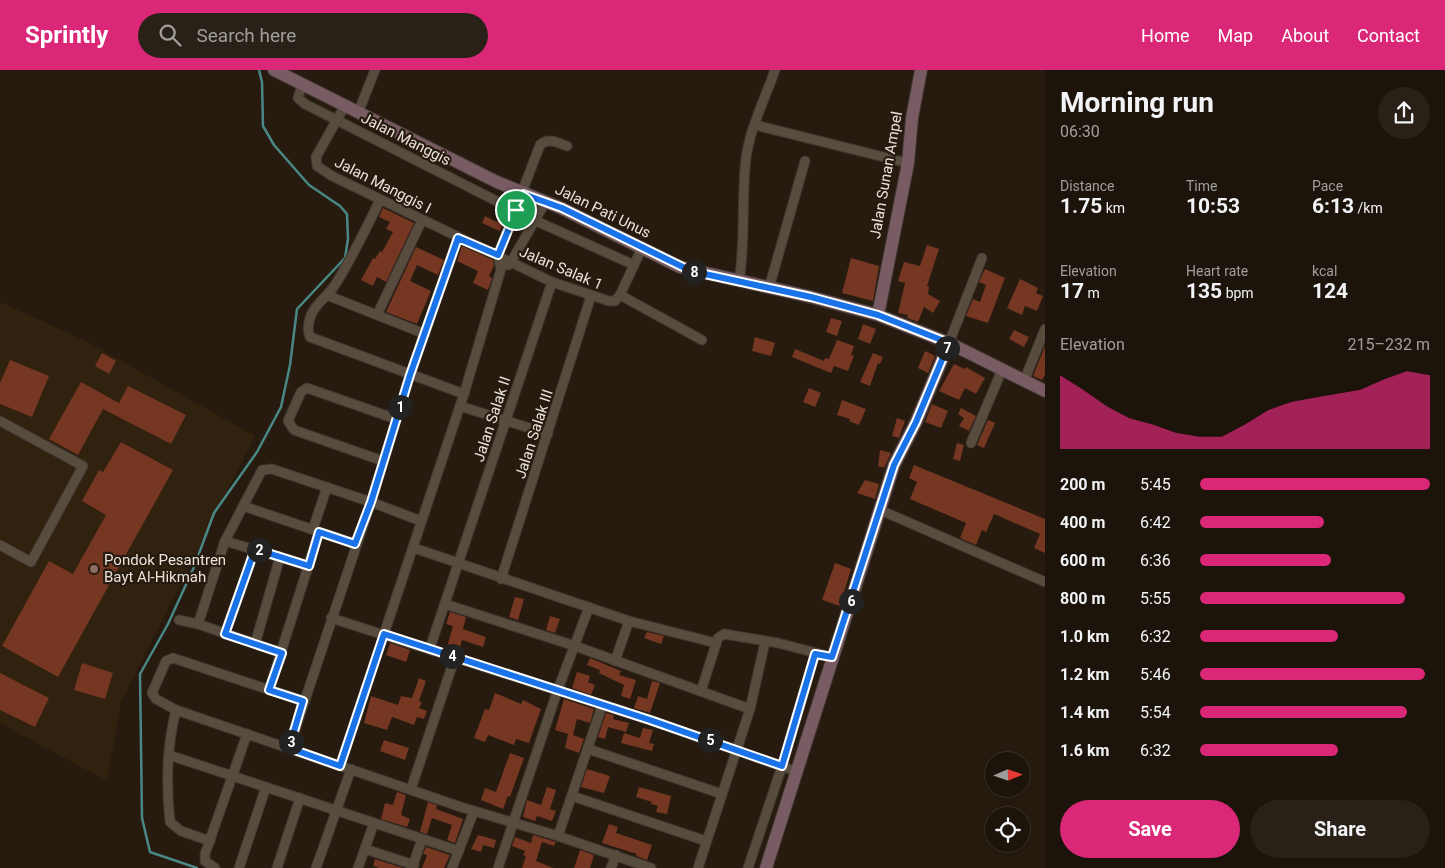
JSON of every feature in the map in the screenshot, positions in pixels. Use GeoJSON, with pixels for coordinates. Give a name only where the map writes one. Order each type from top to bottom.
{"type":"FeatureCollection","features":[{"type":"Feature","properties":{"kind":"main road","name":"Jalan Pati Unus"},"geometry":{"type":"LineString","coordinates":[[274,70],[300,90],[341,113],[358,113],[539,211],[638,257],[878,315],[949,343],[1045,391]]}},
{"type":"Feature","properties":{"kind":"main road","name":"Jalan Sunan Ampel"},"geometry":{"type":"LineString","coordinates":[[878,315],[908,163],[912,118],[922,70]]}},
{"type":"Feature","properties":{"kind":"main road"},"geometry":{"type":"LineString","coordinates":[[766,868],[894,465],[914,426],[949,343]]}},
{"type":"Feature","properties":{"kind":"street"},"geometry":{"type":"LineString","coordinates":[[358,113],[375,70]]}},
{"type":"Feature","properties":{"kind":"street"},"geometry":{"type":"LineString","coordinates":[[739,282],[744,246],[744,179],[750,137],[775,70]]}},
{"type":"Feature","properties":{"kind":"street","name":"Jalan Manggis I"},"geometry":{"type":"LineString","coordinates":[[341,113],[316,157],[317,166],[332,176],[380,200],[498,255]]}},
{"type":"Feature","properties":{"kind":"street","name":"Jalan Manggis"},"geometry":{"type":"LineString","coordinates":[[341,113],[539,211],[638,257]]}},
{"type":"Feature","properties":{"kind":"street"},"geometry":{"type":"LineString","coordinates":[[755,125],[908,163]]}},
{"type":"Feature","properties":{"kind":"street"},"geometry":{"type":"LineString","coordinates":[[340,766],[464,394],[501,268],[498,255],[540,145],[543,142],[552,141],[567,146]]}},
{"type":"Feature","properties":{"kind":"street"},"geometry":{"type":"LineString","coordinates":[[769,288],[805,161]]}},
{"type":"Feature","properties":{"kind":"street"},"geometry":{"type":"LineString","coordinates":[[380,200],[356,251],[329,296],[312,313],[308,324],[310,337],[464,394]]}},
{"type":"Feature","properties":{"kind":"street"},"geometry":{"type":"LineString","coordinates":[[501,268],[512,262],[539,211]]}},
{"type":"Feature","properties":{"kind":"street"},"geometry":{"type":"LineString","coordinates":[[377,315],[422,220]]}},
{"type":"Feature","properties":{"kind":"street"},"geometry":{"type":"LineString","coordinates":[[289,748],[355,544],[371,502],[410,375],[426,334],[458,238]]}},
{"type":"Feature","properties":{"kind":"street","name":"Jalan Salak 1"},"geometry":{"type":"LineString","coordinates":[[498,255],[552,282],[609,301],[614,300],[620,295],[638,257]]}},
{"type":"Feature","properties":{"kind":"street"},"geometry":{"type":"LineString","coordinates":[[949,343],[982,258]]}},
{"type":"Feature","properties":{"kind":"street","name":"Jalan Salak II"},"geometry":{"type":"LineString","coordinates":[[430,648],[552,282]]}},
{"type":"Feature","properties":{"kind":"street"},"geometry":{"type":"LineString","coordinates":[[620,295],[702,340]]}},
{"type":"Feature","properties":{"kind":"street"},"geometry":{"type":"LineString","coordinates":[[329,296],[426,334]]}},
{"type":"Feature","properties":{"kind":"street","name":"Jalan Salak III"},"geometry":{"type":"LineString","coordinates":[[501,578],[591,296]]}},
{"type":"Feature","properties":{"kind":"street"},"geometry":{"type":"LineString","coordinates":[[1024,381],[1045,329]]}},
{"type":"Feature","properties":{"kind":"street"},"geometry":{"type":"LineString","coordinates":[[971,442],[1002,370]]}},
{"type":"Feature","properties":{"kind":"street"},"geometry":{"type":"LineString","coordinates":[[383,461],[294,430],[289,426],[288,421],[300,392],[307,388],[396,419]]}},
{"type":"Feature","properties":{"kind":"street"},"geometry":{"type":"LineString","coordinates":[[460,406],[548,434]]}},
{"type":"Feature","properties":{"kind":"street"},"geometry":{"type":"LineString","coordinates":[[0,420],[83,466],[31,562],[0,545]]}},
{"type":"Feature","properties":{"kind":"street"},"geometry":{"type":"LineString","coordinates":[[198,624],[226,541],[259,472],[266,468],[371,502],[421,521]]}},
{"type":"Feature","properties":{"kind":"street"},"geometry":{"type":"LineString","coordinates":[[269,690],[309,566],[326,487]]}},
{"type":"Feature","properties":{"kind":"street"},"geometry":{"type":"LineString","coordinates":[[243,506],[355,544]]}},
{"type":"Feature","properties":{"kind":"street"},"geometry":{"type":"LineString","coordinates":[[880,510],[1045,582]]}},
{"type":"Feature","properties":{"kind":"street"},"geometry":{"type":"LineString","coordinates":[[226,541],[309,566]]}},
{"type":"Feature","properties":{"kind":"street"},"geometry":{"type":"LineString","coordinates":[[414,548],[629,621],[716,643]]}},
{"type":"Feature","properties":{"kind":"street"},"geometry":{"type":"LineString","coordinates":[[225,634],[255,549]]}},
{"type":"Feature","properties":{"kind":"street"},"geometry":{"type":"LineString","coordinates":[[255,644],[280,557]]}},
{"type":"Feature","properties":{"kind":"street"},"geometry":{"type":"LineString","coordinates":[[445,604],[575,646],[750,709]]}},
{"type":"Feature","properties":{"kind":"street"},"geometry":{"type":"LineString","coordinates":[[500,868],[512,821],[557,692],[590,607]]}},
{"type":"Feature","properties":{"kind":"street"},"geometry":{"type":"LineString","coordinates":[[331,618],[430,648],[557,692],[736,749],[798,772]]}},
{"type":"Feature","properties":{"kind":"street"},"geometry":{"type":"LineString","coordinates":[[179,620],[198,624],[282,653]]}},
{"type":"Feature","properties":{"kind":"street"},"geometry":{"type":"LineString","coordinates":[[615,661],[629,621]]}},
{"type":"Feature","properties":{"kind":"street"},"geometry":{"type":"LineString","coordinates":[[701,692],[716,643],[720,636],[728,634],[778,643],[832,657]]}},
{"type":"Feature","properties":{"kind":"street"},"geometry":{"type":"LineString","coordinates":[[698,868],[750,709],[765,642]]}},
{"type":"Feature","properties":{"kind":"street"},"geometry":{"type":"LineString","coordinates":[[748,868],[782,766],[815,654]]}},
{"type":"Feature","properties":{"kind":"street"},"geometry":{"type":"LineString","coordinates":[[411,789],[455,657]]}},
{"type":"Feature","properties":{"kind":"street"},"geometry":{"type":"LineString","coordinates":[[303,701],[170,658],[166,661],[152,693],[156,699],[176,710],[474,811],[512,821],[651,868]]}},
{"type":"Feature","properties":{"kind":"street"},"geometry":{"type":"LineString","coordinates":[[558,836],[602,706]]}},
{"type":"Feature","properties":{"kind":"street"},"geometry":{"type":"LineString","coordinates":[[176,710],[170,733],[170,822],[181,831],[210,841]]}},
{"type":"Feature","properties":{"kind":"street"},"geometry":{"type":"LineString","coordinates":[[215,868],[206,863],[204,858],[247,734]]}},
{"type":"Feature","properties":{"kind":"street"},"geometry":{"type":"LineString","coordinates":[[588,749],[722,794]]}},
{"type":"Feature","properties":{"kind":"street"},"geometry":{"type":"LineString","coordinates":[[169,755],[458,851]]}},
{"type":"Feature","properties":{"kind":"street"},"geometry":{"type":"LineString","coordinates":[[316,868],[351,769]]}},
{"type":"Feature","properties":{"kind":"street"},"geometry":{"type":"LineString","coordinates":[[239,868],[266,787]]}},
{"type":"Feature","properties":{"kind":"street"},"geometry":{"type":"LineString","coordinates":[[572,796],[706,841]]}},
{"type":"Feature","properties":{"kind":"street"},"geometry":{"type":"LineString","coordinates":[[277,868],[300,798]]}},
{"type":"Feature","properties":{"kind":"street"},"geometry":{"type":"LineString","coordinates":[[452,868],[474,811]]}},
{"type":"Feature","properties":{"kind":"street"},"geometry":{"type":"LineString","coordinates":[[358,868],[374,823]]}},
{"type":"Feature","properties":{"kind":"street"},"geometry":{"type":"LineString","coordinates":[[365,848],[413,866],[422,839]]}},
{"type":"Feature","properties":{"kind":"street"},"geometry":{"type":"LineString","coordinates":[[611,868],[616,855]]}},
{"type":"Feature","properties":{"kind":"shaded area","name":"Pondok Pesantren Bayt Al-Hikmah"},"geometry":{"type":"Polygon","coordinates":[[[0,302],[86,341],[255,436],[121,702],[107,781],[0,723],[0,302]]]}},
{"type":"Feature","properties":{"kind":"building"},"geometry":{"type":"Polygon","coordinates":[[[383,208],[414,223],[386,282],[377,277],[373,286],[361,280],[373,258],[375,259],[380,251],[382,252],[393,232],[386,229],[390,222],[379,217],[383,208]]]}},
{"type":"Feature","properties":{"kind":"building"},"geometry":{"type":"Polygon","coordinates":[[[501,212],[507,215],[500,231],[482,223],[485,216],[497,222],[501,212]]]}},
{"type":"Feature","properties":{"kind":"building"},"geometry":{"type":"Polygon","coordinates":[[[927,245],[939,249],[927,286],[929,287],[928,294],[940,301],[933,313],[924,307],[918,322],[907,318],[908,315],[898,313],[905,283],[898,281],[904,262],[920,266],[927,245]]]}},
{"type":"Feature","properties":{"kind":"building"},"geometry":{"type":"Polygon","coordinates":[[[462,246],[493,260],[494,266],[489,276],[492,278],[488,290],[473,283],[478,271],[457,261],[462,246]]]}},
{"type":"Feature","properties":{"kind":"building"},"geometry":{"type":"Polygon","coordinates":[[[416,247],[444,260],[438,275],[417,265],[410,281],[431,291],[417,324],[386,312],[416,247]]]}},
{"type":"Feature","properties":{"kind":"building"},"geometry":{"type":"Polygon","coordinates":[[[851,258],[879,266],[873,301],[842,293],[851,258]]]}},
{"type":"Feature","properties":{"kind":"building"},"geometry":{"type":"Polygon","coordinates":[[[985,269],[1005,278],[988,323],[966,316],[973,299],[980,302],[986,285],[979,282],[985,269]]]}},
{"type":"Feature","properties":{"kind":"building"},"geometry":{"type":"Polygon","coordinates":[[[1020,279],[1038,288],[1036,293],[1043,296],[1037,311],[1025,306],[1022,315],[1007,308],[1020,279]]]}},
{"type":"Feature","properties":{"kind":"building"},"geometry":{"type":"Polygon","coordinates":[[[831,318],[842,321],[837,336],[826,332],[831,318]]]}},
{"type":"Feature","properties":{"kind":"building"},"geometry":{"type":"Polygon","coordinates":[[[863,324],[876,329],[870,344],[858,339],[863,324]]]}},
{"type":"Feature","properties":{"kind":"building"},"geometry":{"type":"Polygon","coordinates":[[[1014,330],[1029,337],[1024,347],[1009,339],[1014,330]]]}},
{"type":"Feature","properties":{"kind":"building"},"geometry":{"type":"Polygon","coordinates":[[[755,337],[775,343],[771,356],[752,351],[755,337]]]}},
{"type":"Feature","properties":{"kind":"building"},"geometry":{"type":"Polygon","coordinates":[[[837,340],[854,346],[851,355],[854,356],[848,371],[834,366],[831,373],[792,357],[795,349],[824,361],[825,358],[829,359],[837,340]]]}},
{"type":"Feature","properties":{"kind":"building"},"geometry":{"type":"Polygon","coordinates":[[[1045,346],[1045,375],[1042,380],[1033,376],[1045,346]]]}},
{"type":"Feature","properties":{"kind":"building"},"geometry":{"type":"Polygon","coordinates":[[[925,351],[935,356],[928,373],[918,368],[925,351]]]}},
{"type":"Feature","properties":{"kind":"building"},"geometry":{"type":"Polygon","coordinates":[[[102,353],[116,361],[109,374],[95,366],[102,353]]]}},
{"type":"Feature","properties":{"kind":"building"},"geometry":{"type":"Polygon","coordinates":[[[873,353],[883,357],[880,364],[878,363],[870,386],[860,382],[873,353]]]}},
{"type":"Feature","properties":{"kind":"building"},"geometry":{"type":"Polygon","coordinates":[[[10,360],[49,376],[32,417],[0,404],[0,383],[10,360]]]}},
{"type":"Feature","properties":{"kind":"building"},"geometry":{"type":"Polygon","coordinates":[[[954,364],[965,369],[966,367],[985,378],[976,394],[965,388],[959,400],[939,391],[954,364]]]}},
{"type":"Feature","properties":{"kind":"building"},"geometry":{"type":"Polygon","coordinates":[[[81,382],[119,403],[128,386],[186,415],[171,444],[103,409],[78,455],[49,439],[81,382]]]}},
{"type":"Feature","properties":{"kind":"building"},"geometry":{"type":"Polygon","coordinates":[[[809,388],[821,393],[815,407],[803,402],[809,388]]]}},
{"type":"Feature","properties":{"kind":"building"},"geometry":{"type":"Polygon","coordinates":[[[842,400],[866,409],[859,425],[849,421],[850,419],[837,415],[842,400]]]}},
{"type":"Feature","properties":{"kind":"building"},"geometry":{"type":"Polygon","coordinates":[[[932,404],[948,411],[941,428],[925,422],[932,404]]]}},
{"type":"Feature","properties":{"kind":"building"},"geometry":{"type":"Polygon","coordinates":[[[961,408],[976,416],[969,431],[959,426],[964,418],[958,414],[961,408]]]}},
{"type":"Feature","properties":{"kind":"building"},"geometry":{"type":"Polygon","coordinates":[[[897,418],[905,421],[899,438],[892,436],[897,418]]]}},
{"type":"Feature","properties":{"kind":"building"},"geometry":{"type":"Polygon","coordinates":[[[988,420],[995,423],[984,448],[977,445],[988,420]]]}},
{"type":"Feature","properties":{"kind":"building"},"geometry":{"type":"Polygon","coordinates":[[[121,442],[173,470],[58,677],[2,646],[49,561],[73,574],[106,515],[82,501],[99,470],[103,472],[121,442]]]}},
{"type":"Feature","properties":{"kind":"building"},"geometry":{"type":"Polygon","coordinates":[[[957,443],[964,445],[960,461],[953,459],[957,443]]]}},
{"type":"Feature","properties":{"kind":"building"},"geometry":{"type":"Polygon","coordinates":[[[880,450],[891,453],[884,468],[878,466],[880,450]]]}},
{"type":"Feature","properties":{"kind":"building"},"geometry":{"type":"Polygon","coordinates":[[[914,465],[1045,519],[1045,553],[1034,548],[1040,534],[994,514],[986,532],[982,530],[976,545],[960,538],[966,523],[910,499],[917,482],[909,478],[914,465]]]}},
{"type":"Feature","properties":{"kind":"building"},"geometry":{"type":"Polygon","coordinates":[[[865,480],[879,484],[875,499],[857,493],[865,480]]]}},
{"type":"Feature","properties":{"kind":"building"},"geometry":{"type":"Polygon","coordinates":[[[835,563],[851,569],[840,606],[822,600],[835,563]]]}},
{"type":"Feature","properties":{"kind":"building"},"geometry":{"type":"Polygon","coordinates":[[[515,597],[524,599],[518,620],[509,617],[515,597]]]}},
{"type":"Feature","properties":{"kind":"building"},"geometry":{"type":"Polygon","coordinates":[[[450,612],[466,617],[463,629],[486,637],[483,647],[462,640],[459,651],[447,647],[453,626],[446,624],[450,612]]]}},
{"type":"Feature","properties":{"kind":"building"},"geometry":{"type":"Polygon","coordinates":[[[550,616],[560,619],[555,633],[546,630],[550,616]]]}},
{"type":"Feature","properties":{"kind":"building"},"geometry":{"type":"Polygon","coordinates":[[[647,632],[664,636],[661,644],[644,638],[647,632]]]}},
{"type":"Feature","properties":{"kind":"building"},"geometry":{"type":"Polygon","coordinates":[[[390,643],[410,650],[406,662],[386,655],[390,643]]]}},
{"type":"Feature","properties":{"kind":"building"},"geometry":{"type":"Polygon","coordinates":[[[590,658],[621,671],[619,675],[636,680],[630,699],[621,696],[624,685],[599,673],[600,670],[587,665],[590,658]]]}},
{"type":"Feature","properties":{"kind":"building"},"geometry":{"type":"Polygon","coordinates":[[[82,663],[113,673],[105,699],[74,690],[82,663]]]}},
{"type":"Feature","properties":{"kind":"building"},"geometry":{"type":"Polygon","coordinates":[[[577,672],[590,676],[588,682],[595,685],[591,695],[572,688],[577,672]]]}},
{"type":"Feature","properties":{"kind":"building"},"geometry":{"type":"Polygon","coordinates":[[[0,673],[49,698],[35,727],[0,710],[0,673]]]}},
{"type":"Feature","properties":{"kind":"building"},"geometry":{"type":"Polygon","coordinates":[[[419,678],[426,681],[419,701],[422,702],[419,708],[427,711],[424,719],[417,717],[414,725],[392,717],[387,730],[364,723],[371,696],[398,705],[401,696],[412,698],[419,678]]]}},
{"type":"Feature","properties":{"kind":"building"},"geometry":{"type":"Polygon","coordinates":[[[652,681],[660,683],[650,713],[634,708],[638,696],[647,699],[652,681]]]}},
{"type":"Feature","properties":{"kind":"building"},"geometry":{"type":"Polygon","coordinates":[[[495,693],[521,704],[523,700],[541,709],[529,743],[516,739],[514,745],[488,735],[485,742],[474,738],[485,709],[489,710],[495,693]]]}},
{"type":"Feature","properties":{"kind":"building"},"geometry":{"type":"Polygon","coordinates":[[[564,699],[594,709],[590,723],[577,719],[573,735],[584,739],[579,753],[565,748],[568,734],[555,730],[564,699]]]}},
{"type":"Feature","properties":{"kind":"building"},"geometry":{"type":"Polygon","coordinates":[[[606,713],[614,715],[613,719],[629,723],[626,732],[608,727],[605,739],[598,737],[606,713]]]}},
{"type":"Feature","properties":{"kind":"building"},"geometry":{"type":"Polygon","coordinates":[[[643,728],[653,730],[649,743],[654,744],[652,751],[621,743],[624,733],[640,738],[643,728]]]}},
{"type":"Feature","properties":{"kind":"building"},"geometry":{"type":"Polygon","coordinates":[[[384,740],[409,748],[405,760],[380,751],[384,740]]]}},
{"type":"Feature","properties":{"kind":"building"},"geometry":{"type":"Polygon","coordinates":[[[510,753],[524,758],[510,797],[508,796],[503,809],[481,800],[485,788],[496,792],[510,753]]]}},
{"type":"Feature","properties":{"kind":"building"},"geometry":{"type":"Polygon","coordinates":[[[587,769],[610,776],[604,793],[581,787],[587,769]]]}},
{"type":"Feature","properties":{"kind":"building"},"geometry":{"type":"Polygon","coordinates":[[[547,787],[556,790],[550,809],[556,811],[552,821],[537,816],[535,821],[523,817],[527,800],[541,805],[547,787]]]}},
{"type":"Feature","properties":{"kind":"building"},"geometry":{"type":"Polygon","coordinates":[[[639,787],[671,796],[667,814],[656,812],[658,806],[636,797],[639,787]]]}},
{"type":"Feature","properties":{"kind":"building"},"geometry":{"type":"Polygon","coordinates":[[[397,792],[406,795],[401,815],[410,819],[407,827],[381,819],[385,803],[393,805],[397,792]]]}},
{"type":"Feature","properties":{"kind":"building"},"geometry":{"type":"Polygon","coordinates":[[[428,802],[437,805],[436,809],[463,819],[455,843],[447,840],[452,825],[432,818],[427,834],[420,832],[428,802]]]}},
{"type":"Feature","properties":{"kind":"building"},"geometry":{"type":"Polygon","coordinates":[[[609,824],[618,827],[616,833],[652,845],[647,860],[636,856],[637,854],[602,843],[609,824]]]}},
{"type":"Feature","properties":{"kind":"building"},"geometry":{"type":"Polygon","coordinates":[[[478,835],[496,840],[494,848],[483,845],[481,852],[471,849],[478,835]]]}},
{"type":"Feature","properties":{"kind":"building"},"geometry":{"type":"Polygon","coordinates":[[[533,835],[556,842],[554,846],[542,842],[536,861],[553,868],[522,868],[526,856],[523,855],[525,851],[512,846],[515,837],[531,843],[533,835]]]}},
{"type":"Feature","properties":{"kind":"building"},"geometry":{"type":"Polygon","coordinates":[[[426,847],[450,855],[444,868],[422,868],[427,855],[423,854],[426,847]]]}},
{"type":"Feature","properties":{"kind":"building"},"geometry":{"type":"Polygon","coordinates":[[[580,850],[594,855],[590,868],[574,868],[580,850]]]}},
{"type":"Feature","properties":{"kind":"building"},"geometry":{"type":"Polygon","coordinates":[[[375,859],[403,868],[379,868],[373,866],[375,859]]]}},
{"type":"Feature","properties":{"kind":"waterway"},"geometry":{"type":"LineString","coordinates":[[197,868],[150,852],[142,818],[140,674],[168,624],[194,567],[214,513],[257,452],[281,407],[290,365],[297,309],[345,258],[348,239],[347,214],[340,206],[309,185],[274,145],[263,126],[262,82],[259,70]]}},
{"type":"Feature","properties":{"kind":"place","name":"Pondok Pesantren Bayt Al-Hikmah"},"geometry":{"type":"Point","coordinates":[94,569]}},
{"type":"Feature","properties":{"kind":"route"},"geometry":{"type":"LineString","coordinates":[[523,194],[546,201],[691,271],[811,297],[878,315],[949,343],[916,422],[894,465],[832,657],[815,654],[782,766],[650,720],[557,692],[384,634],[340,766],[289,748],[303,701],[269,690],[282,653],[225,634],[255,549],[309,566],[319,532],[355,544],[371,502],[410,375],[426,334],[458,238],[498,255],[516,210],[523,194]]}}]}
